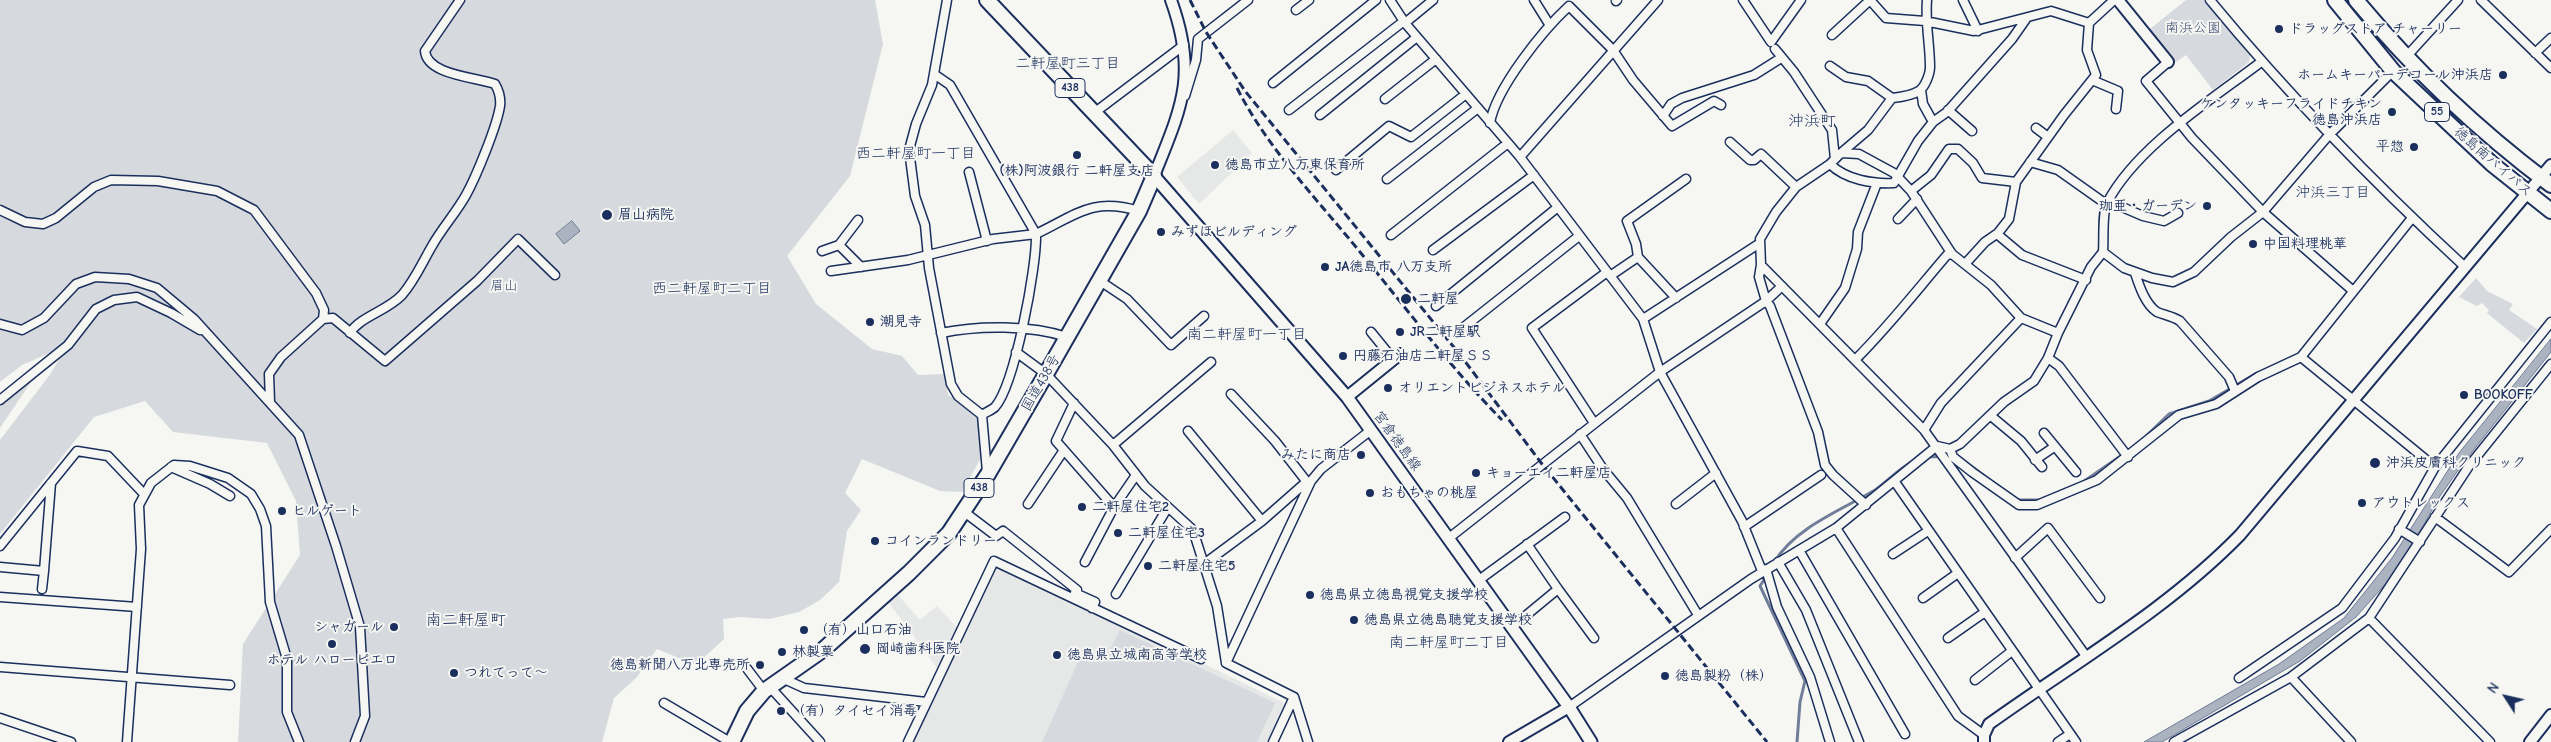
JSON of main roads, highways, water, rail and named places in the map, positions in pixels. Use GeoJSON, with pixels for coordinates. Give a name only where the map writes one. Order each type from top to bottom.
{"type":"FeatureCollection","features":[{"type":"Feature","properties":{"kind":"highway","name":"438"},"geometry":{"type":"LineString","coordinates":[[987,0],[1154,176]]}},
{"type":"Feature","properties":{"kind":"highway","name":"徳島南バイパス"},"geometry":{"type":"LineString","coordinates":[[2335,0],[2393,71],[2492,164],[2528,194],[2551,210]]}},
{"type":"Feature","properties":{"kind":"highway","name":"徳島南バイパス"},"geometry":{"type":"LineString","coordinates":[[2356,0],[2406,56],[2466,116],[2546,181]]}},
{"type":"Feature","properties":{"kind":"highway","name":"国道438号"},"geometry":{"type":"LineString","coordinates":[[731,742],[747,711],[767,689],[824,650],[949,533],[988,474],[1100,281],[1139,211],[1154,176]]}},
{"type":"Feature","properties":{"kind":"main road","name":"宮倉徳島線"},"geometry":{"type":"LineString","coordinates":[[1154,176],[1347,397],[1569,707],[1591,742]]}},
{"type":"Feature","properties":{"kind":"waterway"},"geometry":{"type":"LineString","coordinates":[[2143,439],[2169,414],[2209,401],[2257,373]]}},
{"type":"Feature","properties":{"kind":"waterway"},"geometry":{"type":"LineString","coordinates":[[2080,484],[2122,455]]}},
{"type":"Feature","properties":{"kind":"waterway"},"geometry":{"type":"LineString","coordinates":[[1926,457],[1958,456],[1987,478]]}},
{"type":"Feature","properties":{"kind":"waterway"},"geometry":{"type":"LineString","coordinates":[[1775,561],[1784,549],[1807,529],[1875,490],[1899,470],[1915,460]]}},
{"type":"Feature","properties":{"kind":"waterway"},"geometry":{"type":"LineString","coordinates":[[2016,500],[2042,500]]}},
{"type":"Feature","properties":{"kind":"waterway"},"geometry":{"type":"LineString","coordinates":[[1767,575],[1760,586],[1805,681],[1800,702],[1797,742]]}},
{"type":"Feature","properties":{"kind":"railway"},"geometry":{"type":"LineString","coordinates":[[1190,0],[1206,32],[1245,91],[1461,356],[1542,464],[1767,742]]}},
{"type":"Feature","properties":{"kind":"railway"},"geometry":{"type":"LineString","coordinates":[[1237,88],[1249,110],[1278,153],[1447,359],[1502,420]]}},
{"type":"Feature","properties":{"kind":"place","name":"ドラッグストア チャーリー"},"geometry":{"type":"Point","coordinates":[2279,29]}},
{"type":"Feature","properties":{"kind":"place","name":"ホームキーパーデコール沖浜店"},"geometry":{"type":"Point","coordinates":[2503,75]}},
{"type":"Feature","properties":{"kind":"place","name":"ケンタッキーフライドチキン 徳島沖浜店"},"geometry":{"type":"Point","coordinates":[2392,112]}},
{"type":"Feature","properties":{"kind":"place","name":"平惣"},"geometry":{"type":"Point","coordinates":[2414,147]}},
{"type":"Feature","properties":{"kind":"place","name":"(株)阿波銀行 二軒屋支店"},"geometry":{"type":"Point","coordinates":[1077,155]}},
{"type":"Feature","properties":{"kind":"place","name":"徳島市立八万東保育所"},"geometry":{"type":"Point","coordinates":[1215,165]}},
{"type":"Feature","properties":{"kind":"place","name":"珈亜・ガーデン"},"geometry":{"type":"Point","coordinates":[2207,206]}},
{"type":"Feature","properties":{"kind":"place","name":"眉山病院"},"geometry":{"type":"Point","coordinates":[607,215]}},
{"type":"Feature","properties":{"kind":"place","name":"みずほビルディング"},"geometry":{"type":"Point","coordinates":[1161,232]}},
{"type":"Feature","properties":{"kind":"place","name":"中国料理桃華"},"geometry":{"type":"Point","coordinates":[2253,244]}},
{"type":"Feature","properties":{"kind":"place","name":"JA徳島市 八万支所"},"geometry":{"type":"Point","coordinates":[1325,267]}},
{"type":"Feature","properties":{"kind":"place","name":"二軒屋"},"geometry":{"type":"Point","coordinates":[1406,299]}},
{"type":"Feature","properties":{"kind":"place","name":"潮見寺"},"geometry":{"type":"Point","coordinates":[870,322]}},
{"type":"Feature","properties":{"kind":"place","name":"JR二軒屋駅"},"geometry":{"type":"Point","coordinates":[1400,332]}},
{"type":"Feature","properties":{"kind":"place","name":"円藤石油店二軒屋ＳＳ"},"geometry":{"type":"Point","coordinates":[1343,356]}},
{"type":"Feature","properties":{"kind":"place","name":"オリエントビジネスホテル"},"geometry":{"type":"Point","coordinates":[1388,388]}},
{"type":"Feature","properties":{"kind":"place","name":"BOOKOFF"},"geometry":{"type":"Point","coordinates":[2464,395]}},
{"type":"Feature","properties":{"kind":"place","name":"みたに商店"},"geometry":{"type":"Point","coordinates":[1361,455]}},
{"type":"Feature","properties":{"kind":"place","name":"沖浜皮膚科クリニック"},"geometry":{"type":"Point","coordinates":[2375,463]}},
{"type":"Feature","properties":{"kind":"place","name":"キョーエイ二軒屋店"},"geometry":{"type":"Point","coordinates":[1476,473]}},
{"type":"Feature","properties":{"kind":"place","name":"おもちゃの桃屋"},"geometry":{"type":"Point","coordinates":[1370,493]}},
{"type":"Feature","properties":{"kind":"place","name":"アウトレックス"},"geometry":{"type":"Point","coordinates":[2362,503]}},
{"type":"Feature","properties":{"kind":"place","name":"二軒屋住宅2"},"geometry":{"type":"Point","coordinates":[1082,507]}},
{"type":"Feature","properties":{"kind":"place","name":"ヒルゲート"},"geometry":{"type":"Point","coordinates":[282,511]}},
{"type":"Feature","properties":{"kind":"place","name":"二軒屋住宅3"},"geometry":{"type":"Point","coordinates":[1118,533]}},
{"type":"Feature","properties":{"kind":"place","name":"コインランドリー"},"geometry":{"type":"Point","coordinates":[875,541]}},
{"type":"Feature","properties":{"kind":"place","name":"二軒屋住宅5"},"geometry":{"type":"Point","coordinates":[1148,566]}},
{"type":"Feature","properties":{"kind":"place","name":"徳島県立徳島視覚支援学校"},"geometry":{"type":"Point","coordinates":[1310,595]}},
{"type":"Feature","properties":{"kind":"place","name":"徳島県立徳島聴覚支援学校"},"geometry":{"type":"Point","coordinates":[1354,620]}},
{"type":"Feature","properties":{"kind":"place","name":"シャガール"},"geometry":{"type":"Point","coordinates":[394,627]}},
{"type":"Feature","properties":{"kind":"place","name":"（有）山口石油"},"geometry":{"type":"Point","coordinates":[804,630]}},
{"type":"Feature","properties":{"kind":"place","name":"ホテル ハローピエロ"},"geometry":{"type":"Point","coordinates":[332,644]}},
{"type":"Feature","properties":{"kind":"place","name":"岡崎歯科医院"},"geometry":{"type":"Point","coordinates":[865,649]}},
{"type":"Feature","properties":{"kind":"place","name":"林製菓"},"geometry":{"type":"Point","coordinates":[782,652]}},
{"type":"Feature","properties":{"kind":"place","name":"徳島県立城南高等学校"},"geometry":{"type":"Point","coordinates":[1057,655]}},
{"type":"Feature","properties":{"kind":"place","name":"徳島新聞八万北専売所"},"geometry":{"type":"Point","coordinates":[760,665]}},
{"type":"Feature","properties":{"kind":"place","name":"つれてって～"},"geometry":{"type":"Point","coordinates":[454,673]}},
{"type":"Feature","properties":{"kind":"place","name":"徳島製粉（株）"},"geometry":{"type":"Point","coordinates":[1665,676]}},
{"type":"Feature","properties":{"kind":"place","name":"（有）タイセイ消毒"},"geometry":{"type":"Point","coordinates":[781,711]}},
{"type":"Feature","properties":{"kind":"district","name":"二軒屋町三丁目"},"geometry":{"type":"Point","coordinates":[1068,64]}},
{"type":"Feature","properties":{"kind":"district","name":"沖浜町"},"geometry":{"type":"Point","coordinates":[1812,121]}},
{"type":"Feature","properties":{"kind":"district","name":"西二軒屋町一丁目"},"geometry":{"type":"Point","coordinates":[916,154]}},
{"type":"Feature","properties":{"kind":"district","name":"沖浜三丁目"},"geometry":{"type":"Point","coordinates":[2333,193]}},
{"type":"Feature","properties":{"kind":"district","name":"西二軒屋町二丁目"},"geometry":{"type":"Point","coordinates":[712,289]}},
{"type":"Feature","properties":{"kind":"district","name":"南二軒屋町一丁目"},"geometry":{"type":"Point","coordinates":[1247,335]}},
{"type":"Feature","properties":{"kind":"district","name":"南二軒屋町"},"geometry":{"type":"Point","coordinates":[466,620]}},
{"type":"Feature","properties":{"kind":"district","name":"南二軒屋町二丁目"},"geometry":{"type":"Point","coordinates":[1449,643]}},
{"type":"Feature","properties":{"kind":"park label","name":"南浜公園"},"geometry":{"type":"Point","coordinates":[2193,28]}},
{"type":"Feature","properties":{"kind":"park label","name":"眉山"},"geometry":{"type":"Point","coordinates":[504,286]}}]}
